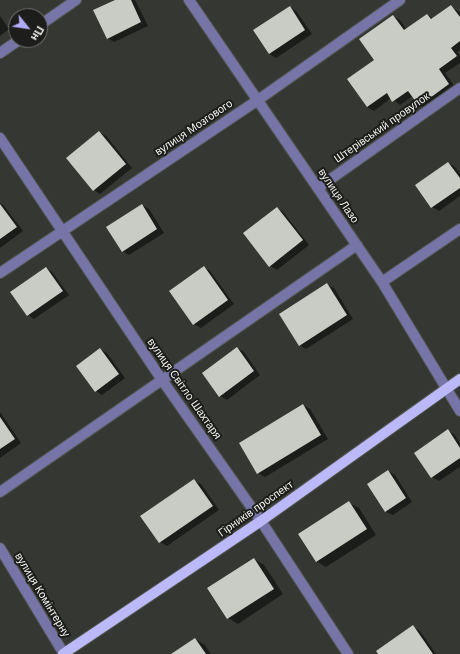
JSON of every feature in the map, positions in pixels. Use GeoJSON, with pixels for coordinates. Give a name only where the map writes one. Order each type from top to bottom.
{"type":"FeatureCollection","features":[{"type":"Feature","properties":{"kind":"main road","name":"Гірників проспект"},"geometry":{"type":"LineString","coordinates":[[64,654],[261,520],[460,379]]}},
{"type":"Feature","properties":{"kind":"street"},"geometry":{"type":"LineString","coordinates":[[48,19],[76,0]]}},
{"type":"Feature","properties":{"kind":"street","name":"вулиця Лазо"},"geometry":{"type":"LineString","coordinates":[[189,0],[382,282],[445,390],[460,411]]}},
{"type":"Feature","properties":{"kind":"street","name":"вулиця Мозгового"},"geometry":{"type":"LineString","coordinates":[[0,273],[258,100],[400,0]]}},
{"type":"Feature","properties":{"kind":"street","name":"Штерівський провулок"},"geometry":{"type":"LineString","coordinates":[[318,188],[460,88]]}},
{"type":"Feature","properties":{"kind":"street","name":"вулиця Світло Шахтаря"},"geometry":{"type":"LineString","coordinates":[[0,138],[162,380],[261,520],[348,654]]}},
{"type":"Feature","properties":{"kind":"street"},"geometry":{"type":"LineString","coordinates":[[382,282],[460,228]]}},
{"type":"Feature","properties":{"kind":"street"},"geometry":{"type":"LineString","coordinates":[[0,492],[357,245]]}},
{"type":"Feature","properties":{"kind":"street","name":"вулиця Комінтерну"},"geometry":{"type":"LineString","coordinates":[[1,551],[64,654]]}},
{"type":"Feature","properties":{"kind":"building"},"geometry":{"type":"Polygon","coordinates":[[[115,0],[131,0],[141,22],[107,39],[93,10],[115,0]]]}},
{"type":"Feature","properties":{"kind":"building"},"geometry":{"type":"Polygon","coordinates":[[[451,5],[460,17],[460,41],[451,48],[457,56],[439,69],[449,84],[419,106],[408,91],[392,102],[387,93],[367,107],[347,79],[374,60],[359,39],[393,15],[404,30],[427,14],[431,19],[451,5]]]}},
{"type":"Feature","properties":{"kind":"building"},"geometry":{"type":"Polygon","coordinates":[[[290,6],[305,30],[269,54],[253,30],[290,6]]]}},
{"type":"Feature","properties":{"kind":"building"},"geometry":{"type":"Polygon","coordinates":[[[99,131],[126,164],[93,191],[66,158],[99,131]]]}},
{"type":"Feature","properties":{"kind":"building"},"geometry":{"type":"Polygon","coordinates":[[[448,162],[460,178],[460,188],[431,208],[415,185],[448,162]]]}},
{"type":"Feature","properties":{"kind":"building"},"geometry":{"type":"Polygon","coordinates":[[[0,204],[17,227],[0,239],[0,204]]]}},
{"type":"Feature","properties":{"kind":"building"},"geometry":{"type":"Polygon","coordinates":[[[142,204],[157,229],[122,252],[106,227],[142,204]]]}},
{"type":"Feature","properties":{"kind":"building"},"geometry":{"type":"Polygon","coordinates":[[[277,207],[303,240],[269,267],[243,233],[277,207]]]}},
{"type":"Feature","properties":{"kind":"building"},"geometry":{"type":"Polygon","coordinates":[[[204,266],[228,300],[193,325],[169,291],[204,266]]]}},
{"type":"Feature","properties":{"kind":"building"},"geometry":{"type":"Polygon","coordinates":[[[46,267],[63,291],[27,316],[10,292],[46,267]]]}},
{"type":"Feature","properties":{"kind":"building"},"geometry":{"type":"Polygon","coordinates":[[[327,283],[347,315],[299,346],[279,314],[327,283]]]}},
{"type":"Feature","properties":{"kind":"building"},"geometry":{"type":"Polygon","coordinates":[[[237,347],[254,371],[219,397],[202,373],[237,347]]]}},
{"type":"Feature","properties":{"kind":"building"},"geometry":{"type":"Polygon","coordinates":[[[100,348],[119,374],[95,392],[76,366],[100,348]]]}},
{"type":"Feature","properties":{"kind":"building"},"geometry":{"type":"Polygon","coordinates":[[[303,404],[321,435],[257,474],[239,443],[303,404]]]}},
{"type":"Feature","properties":{"kind":"building"},"geometry":{"type":"Polygon","coordinates":[[[0,417],[15,439],[0,449],[0,417]]]}},
{"type":"Feature","properties":{"kind":"building"},"geometry":{"type":"Polygon","coordinates":[[[448,429],[460,448],[460,458],[431,478],[414,453],[448,429]]]}},
{"type":"Feature","properties":{"kind":"building"},"geometry":{"type":"Polygon","coordinates":[[[388,470],[406,498],[385,512],[367,484],[388,470]]]}},
{"type":"Feature","properties":{"kind":"building"},"geometry":{"type":"Polygon","coordinates":[[[194,479],[213,506],[159,543],[140,516],[194,479]]]}},
{"type":"Feature","properties":{"kind":"building"},"geometry":{"type":"Polygon","coordinates":[[[349,501],[367,529],[316,562],[298,534],[349,501]]]}},
{"type":"Feature","properties":{"kind":"building"},"geometry":{"type":"Polygon","coordinates":[[[254,558],[274,589],[227,619],[207,588],[254,558]]]}},
{"type":"Feature","properties":{"kind":"building"},"geometry":{"type":"Polygon","coordinates":[[[413,625],[433,654],[378,654],[376,651],[413,625]]]}},
{"type":"Feature","properties":{"kind":"building"},"geometry":{"type":"Polygon","coordinates":[[[195,638],[206,654],[171,654],[195,638]]]}}]}
